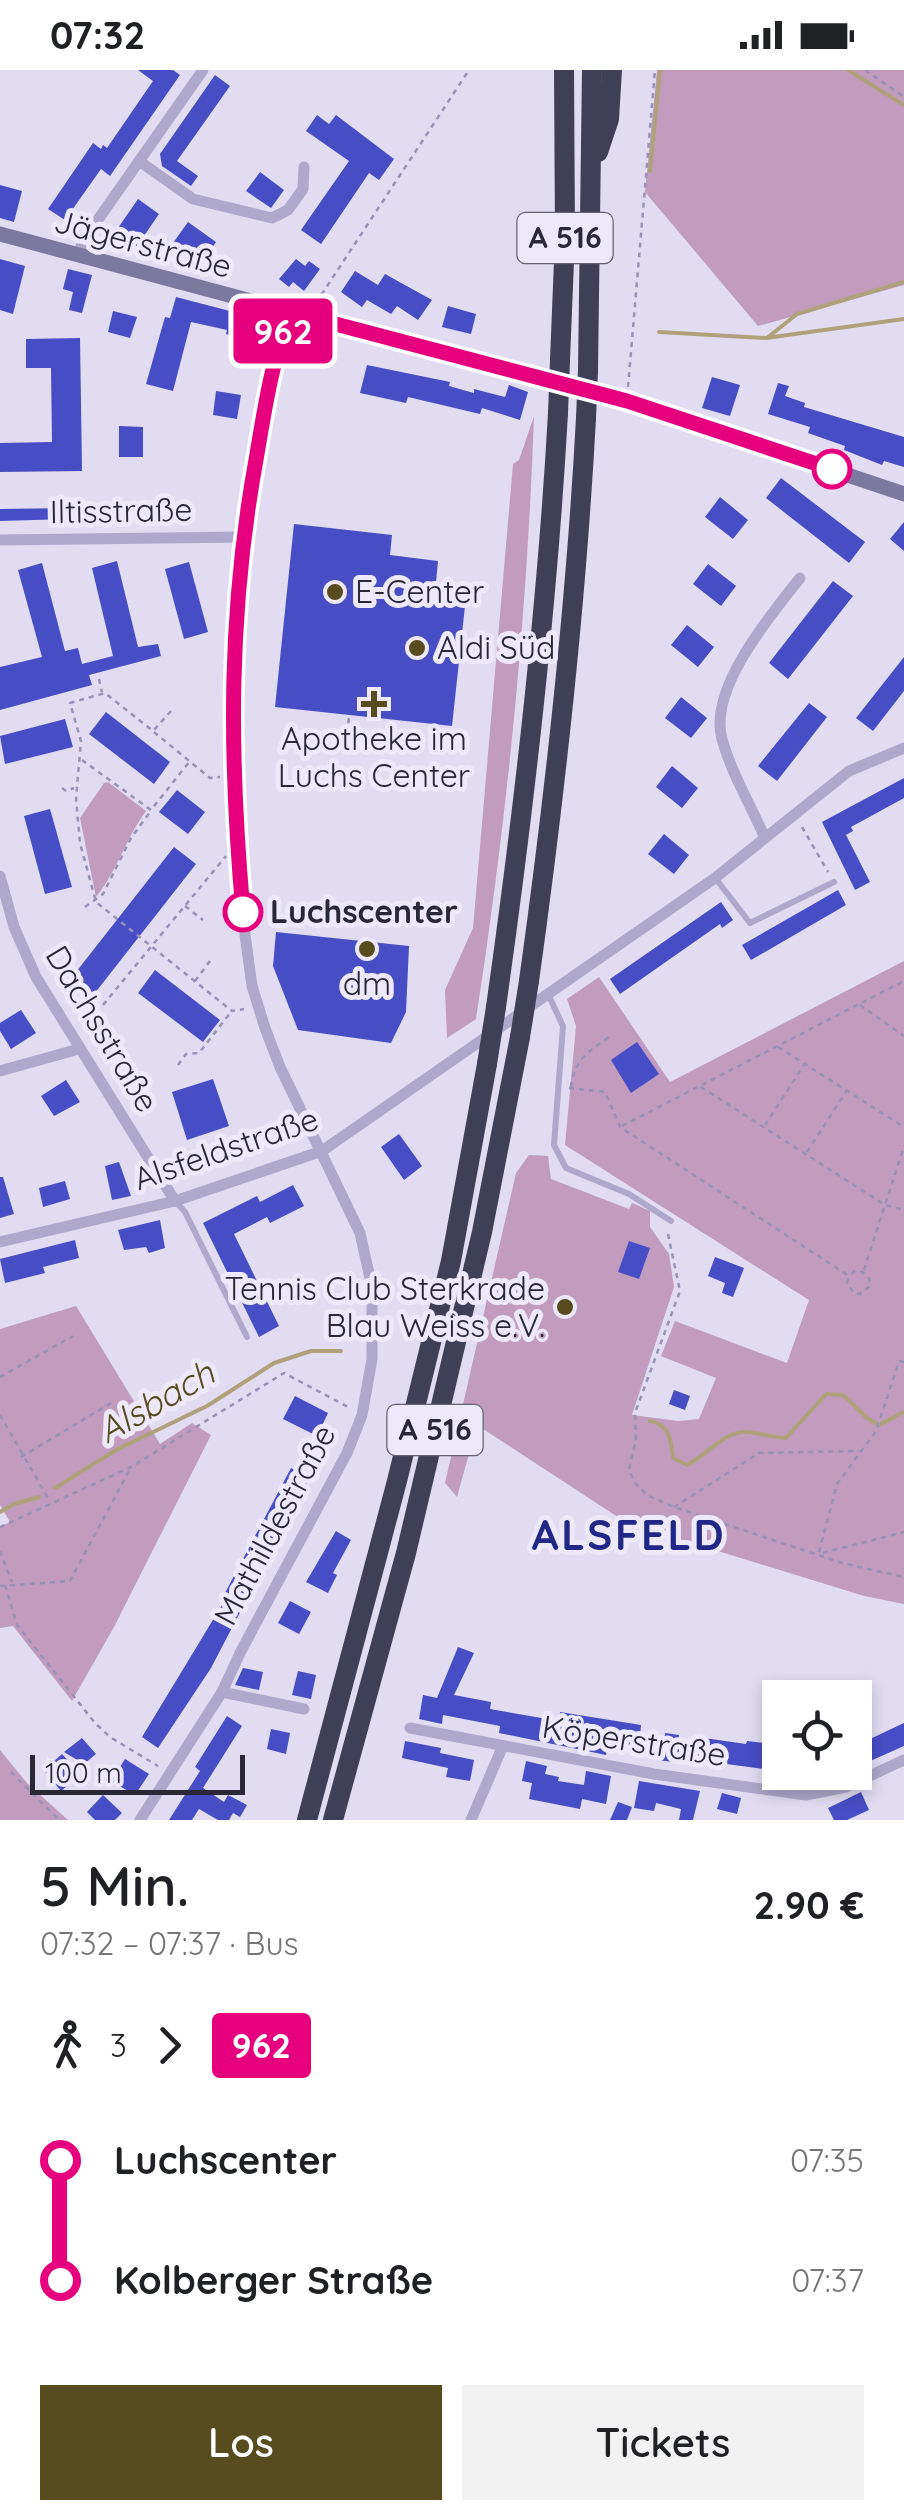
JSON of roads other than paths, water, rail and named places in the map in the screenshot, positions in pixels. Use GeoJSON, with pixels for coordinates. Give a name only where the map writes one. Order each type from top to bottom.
{"type":"FeatureCollection","features":[{"type":"Feature","properties":{"kind":"highway"},"geometry":{"type":"LineString","coordinates":[[555,70],[564,117]]}},
{"type":"Feature","properties":{"kind":"highway","name":"A 516"},"geometry":{"type":"LineString","coordinates":[[307,1820],[451,1261],[496,1007],[528,777],[548,570],[560,360],[564,70]]}},
{"type":"Feature","properties":{"kind":"highway","name":"A 516"},"geometry":{"type":"LineString","coordinates":[[333,1820],[415,1515],[482,1232],[520,1037],[556,784],[579,534],[588,371],[592,70]]}},
{"type":"Feature","properties":{"kind":"highway"},"geometry":{"type":"LineString","coordinates":[[593,168],[609,119],[612,70]]}},
{"type":"Feature","properties":{"kind":"street"},"geometry":{"type":"LineString","coordinates":[[78,255],[83,241],[203,70]]}},
{"type":"Feature","properties":{"kind":"street"},"geometry":{"type":"LineString","coordinates":[[139,161],[193,199],[272,218],[288,210],[303,189],[304,167]]}},
{"type":"Feature","properties":{"kind":"street","name":"Jägerstraße"},"geometry":{"type":"LineString","coordinates":[[0,234],[627,401],[904,494]]}},
{"type":"Feature","properties":{"kind":"street","name":"Mathildestraße"},"geometry":{"type":"LineString","coordinates":[[140,1820],[222,1692],[347,1453],[362,1414],[372,1359],[372,1287],[360,1233],[280,1067],[258,1007],[245,935],[232,687],[242,537],[280,340],[290,312]]}},
{"type":"Feature","properties":{"kind":"street","name":"Iltisstraße"},"geometry":{"type":"LineString","coordinates":[[0,540],[242,537]]}},
{"type":"Feature","properties":{"kind":"street"},"geometry":{"type":"LineString","coordinates":[[765,838],[722,738],[721,699],[760,629],[800,578]]}},
{"type":"Feature","properties":{"kind":"street","name":"Alsfeldstraße"},"geometry":{"type":"LineString","coordinates":[[0,1242],[175,1201],[322,1151],[716,878],[849,771],[904,748]]}},
{"type":"Feature","properties":{"kind":"street","name":"Dachsstraße"},"geometry":{"type":"LineString","coordinates":[[0,876],[23,952],[175,1201]]}},
{"type":"Feature","properties":{"kind":"street"},"geometry":{"type":"LineString","coordinates":[[0,1071],[79,1049]]}},
{"type":"Feature","properties":{"kind":"street"},"geometry":{"type":"LineString","coordinates":[[222,1692],[304,1709]]}},
{"type":"Feature","properties":{"kind":"street","name":"Köperstraße"},"geometry":{"type":"LineString","coordinates":[[410,1728],[654,1774],[806,1795],[846,1787],[904,1760]]}},
{"type":"Feature","properties":{"kind":"street"},"geometry":{"type":"LineString","coordinates":[[471,1820],[502,1748]]}},
{"type":"Feature","properties":{"kind":"lane"},"geometry":{"type":"LineString","coordinates":[[716,878],[750,924],[834,882]]}},
{"type":"Feature","properties":{"kind":"lane"},"geometry":{"type":"LineString","coordinates":[[549,996],[563,1026],[554,1145],[566,1168],[630,1194],[671,1220]]}},
{"type":"Feature","properties":{"kind":"lane"},"geometry":{"type":"LineString","coordinates":[[175,1201],[185,1212],[247,1337]]}},
{"type":"Feature","properties":{"kind":"waterway"},"geometry":{"type":"LineString","coordinates":[[650,171],[660,70]]}},
{"type":"Feature","properties":{"kind":"waterway"},"geometry":{"type":"LineString","coordinates":[[848,70],[904,105]]}},
{"type":"Feature","properties":{"kind":"waterway"},"geometry":{"type":"LineString","coordinates":[[767,338],[797,314],[904,282]]}},
{"type":"Feature","properties":{"kind":"waterway"},"geometry":{"type":"LineString","coordinates":[[659,332],[766,338],[904,319]]}},
{"type":"Feature","properties":{"kind":"waterway","name":"Alsbach"},"geometry":{"type":"LineString","coordinates":[[55,1488],[116,1450],[207,1406],[274,1363],[311,1351],[341,1351]]}},
{"type":"Feature","properties":{"kind":"waterway","name":"Alsbach"},"geometry":{"type":"LineString","coordinates":[[650,1421],[666,1430],[673,1458],[687,1465],[737,1433],[786,1438],[826,1394],[843,1395],[879,1425],[904,1412]]}},
{"type":"Feature","properties":{"kind":"waterway","name":"Alsbach"},"geometry":{"type":"LineString","coordinates":[[0,1512],[39,1497]]}},
{"type":"Feature","properties":{"kind":"place","name":"E-Center"},"geometry":{"type":"Point","coordinates":[335,592]}},
{"type":"Feature","properties":{"kind":"place","name":"Aldi Süd"},"geometry":{"type":"Point","coordinates":[417,648]}},
{"type":"Feature","properties":{"kind":"place","name":"Apotheke im Luchs Center"},"geometry":{"type":"Point","coordinates":[374,704]}},
{"type":"Feature","properties":{"kind":"place","name":"Luchscenter"},"geometry":{"type":"Point","coordinates":[243,912]}},
{"type":"Feature","properties":{"kind":"place","name":"dm"},"geometry":{"type":"Point","coordinates":[367,949]}},
{"type":"Feature","properties":{"kind":"place","name":"Tennis Club Sterkrade Blau Weiss e.V."},"geometry":{"type":"Point","coordinates":[565,1307]}},
{"type":"Feature","properties":{"kind":"district","name":"ALSFELD"},"geometry":{"type":"Point","coordinates":[629,1535]}}]}
